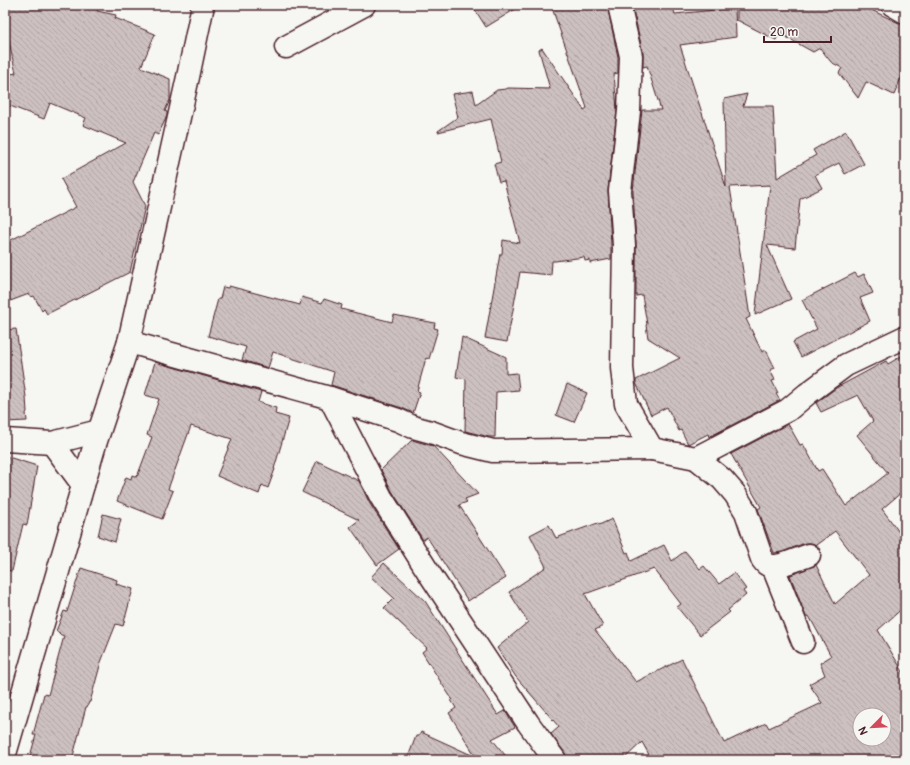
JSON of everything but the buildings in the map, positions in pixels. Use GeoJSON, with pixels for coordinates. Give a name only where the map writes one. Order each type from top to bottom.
{"type":"FeatureCollection","features":[{"type":"Feature","properties":{"kind":"street"},"geometry":{"type":"LineString","coordinates":[[5,754],[99,431],[129,342],[203,5]]}},
{"type":"Feature","properties":{"kind":"street"},"geometry":{"type":"LineString","coordinates":[[286,47],[364,5]]}},
{"type":"Feature","properties":{"kind":"street"},"geometry":{"type":"LineString","coordinates":[[619,5],[631,56],[629,111],[620,191],[624,245],[622,368],[626,404],[652,449]]}},
{"type":"Feature","properties":{"kind":"street"},"geometry":{"type":"LineString","coordinates":[[893,5],[905,12]]}},
{"type":"Feature","properties":{"kind":"street"},"geometry":{"type":"LineString","coordinates":[[696,458],[788,410],[806,394],[846,365],[905,337]]}},
{"type":"Feature","properties":{"kind":"street"},"geometry":{"type":"LineString","coordinates":[[129,342],[330,398],[398,420],[413,427],[432,432],[461,443],[492,451],[652,449],[696,458],[722,479],[735,494],[746,512],[762,559],[767,565],[773,567],[809,555]]}},
{"type":"Feature","properties":{"kind":"street"},"geometry":{"type":"LineString","coordinates":[[330,398],[385,503],[429,573],[528,723],[555,760]]}},
{"type":"Feature","properties":{"kind":"street"},"geometry":{"type":"LineString","coordinates":[[5,440],[52,443],[99,431]]}},
{"type":"Feature","properties":{"kind":"street"},"geometry":{"type":"LineString","coordinates":[[52,443],[83,485]]}},
{"type":"Feature","properties":{"kind":"street"},"geometry":{"type":"LineString","coordinates":[[773,567],[803,642]]}}]}
